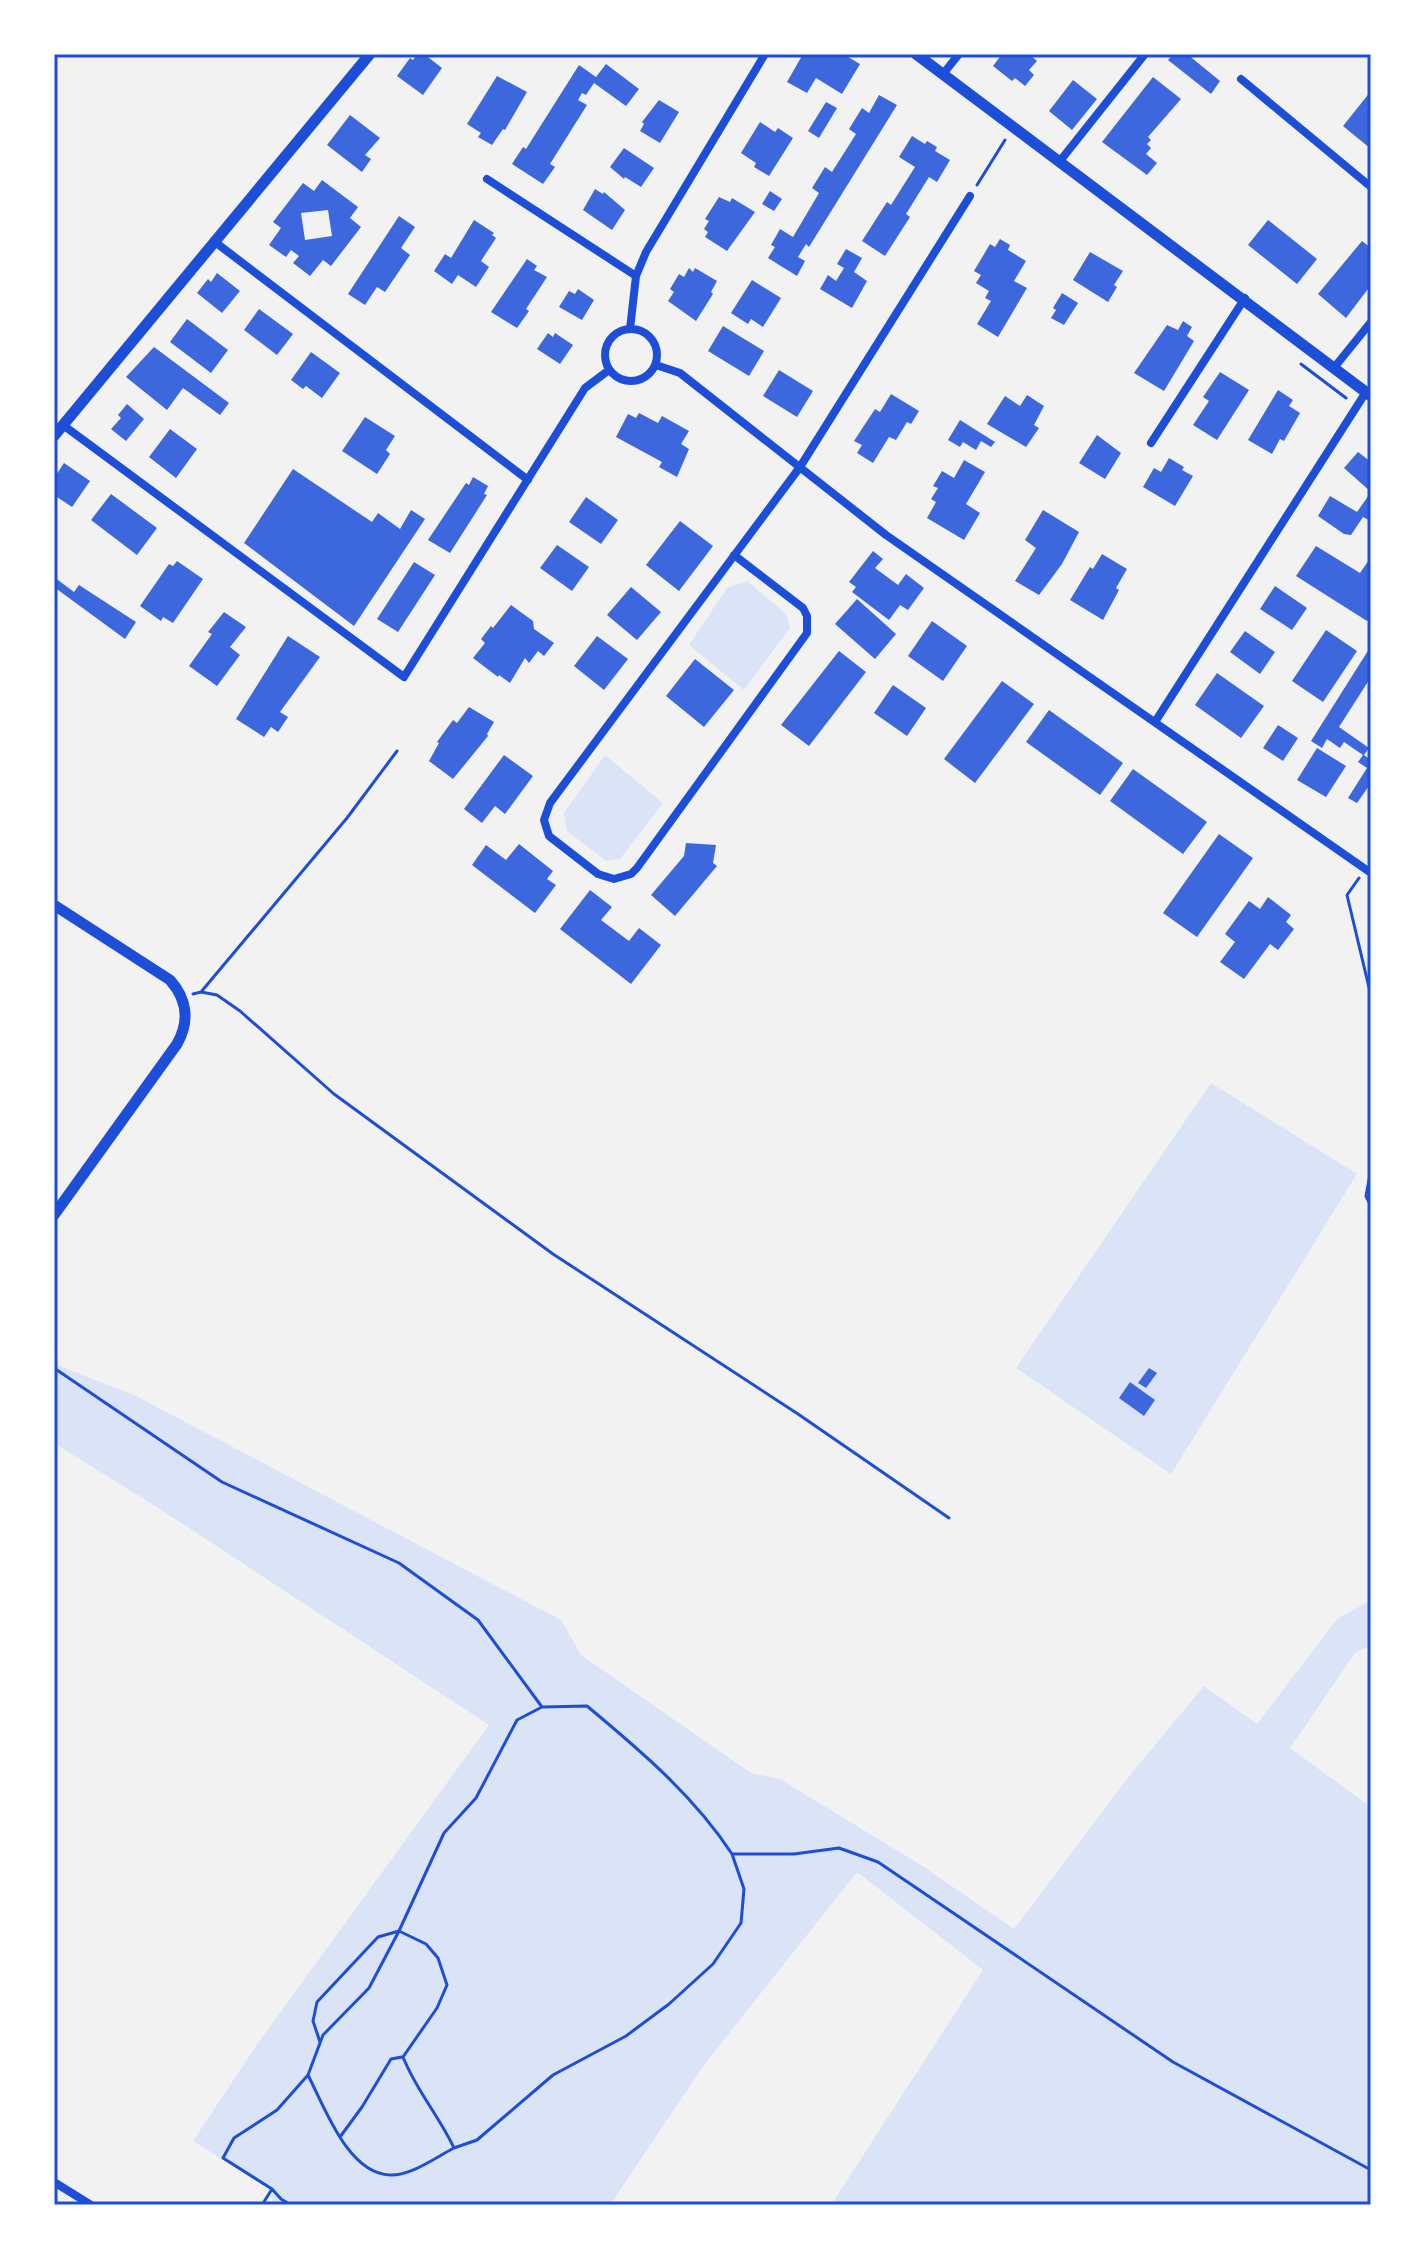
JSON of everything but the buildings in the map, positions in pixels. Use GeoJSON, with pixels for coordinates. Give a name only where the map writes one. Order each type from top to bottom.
{"type":"FeatureCollection","features":[{"type":"Feature","properties":{"kind":"street"},"geometry":{"type":"LineString","coordinates":[[54,436],[370,54]]}},
{"type":"Feature","properties":{"kind":"street"},"geometry":{"type":"LineString","coordinates":[[630,329],[636,276],[646,252],[765,54]]}},
{"type":"Feature","properties":{"kind":"street"},"geometry":{"type":"LineString","coordinates":[[916,54],[1369,394],[1155,722]]}},
{"type":"Feature","properties":{"kind":"street"},"geometry":{"type":"LineString","coordinates":[[943,74],[959,54]]}},
{"type":"Feature","properties":{"kind":"street"},"geometry":{"type":"LineString","coordinates":[[1060,161],[1145,54]]}},
{"type":"Feature","properties":{"kind":"street"},"geometry":{"type":"LineString","coordinates":[[1241,79],[1371,187]]}},
{"type":"Feature","properties":{"kind":"street"},"geometry":{"type":"LineString","coordinates":[[487,179],[636,276]]}},
{"type":"Feature","properties":{"kind":"street"},"geometry":{"type":"LineString","coordinates":[[734,555],[803,608],[807,616],[807,633],[637,868],[623,878],[606,878],[549,836],[544,820],[546,811],[734,555],[800,467],[970,196]]}},
{"type":"Feature","properties":{"kind":"street"},"geometry":{"type":"LineString","coordinates":[[215,242],[528,480]]}},
{"type":"Feature","properties":{"kind":"street"},"geometry":{"type":"LineString","coordinates":[[1151,443],[1245,298]]}},
{"type":"Feature","properties":{"kind":"street"},"geometry":{"type":"LineString","coordinates":[[1333,369],[1371,322]]}},
{"type":"Feature","properties":{"kind":"street"},"geometry":{"type":"LineString","coordinates":[[622,330],[639,330],[653,340],[658,356],[656,365],[646,378],[622,380],[609,370],[605,355],[610,340],[622,330]]}},
{"type":"Feature","properties":{"kind":"street"},"geometry":{"type":"LineString","coordinates":[[656,365],[680,373],[886,535],[1368,870]]}},
{"type":"Feature","properties":{"kind":"street"},"geometry":{"type":"LineString","coordinates":[[63,425],[404,677],[585,388],[609,370]]}},
{"type":"Feature","properties":{"kind":"street"},"geometry":{"type":"LineString","coordinates":[[54,905],[162,973],[177,987],[185,1006],[185,1026],[177,1044],[54,1215]]}},
{"type":"Feature","properties":{"kind":"street"},"geometry":{"type":"LineString","coordinates":[[54,2182],[91,2205]]}},
{"type":"Feature","properties":{"kind":"path"},"geometry":{"type":"LineString","coordinates":[[970,196],[1014,127]]}},
{"type":"Feature","properties":{"kind":"path"},"geometry":{"type":"LineString","coordinates":[[201,992],[347,818],[397,751]]}},
{"type":"Feature","properties":{"kind":"path"},"geometry":{"type":"LineString","coordinates":[[1368,870],[1347,895],[1371,996]]}},
{"type":"Feature","properties":{"kind":"path"},"geometry":{"type":"LineString","coordinates":[[182,996],[201,992],[217,995],[240,1011],[334,1094],[553,1254],[798,1414],[949,1518]]}},
{"type":"Feature","properties":{"kind":"path"},"geometry":{"type":"LineString","coordinates":[[1371,1169],[1366,1196],[1371,1206]]}},
{"type":"Feature","properties":{"kind":"path"},"geometry":{"type":"LineString","coordinates":[[54,1368],[222,1482],[399,1563],[478,1620],[542,1707]]}},
{"type":"Feature","properties":{"kind":"path"},"geometry":{"type":"LineString","coordinates":[[291,2205],[223,2158],[234,2138],[277,2110],[308,2075],[323,2035],[369,1988],[444,1833],[476,1798],[517,1720],[542,1707],[587,1706],[667,1776],[709,1820],[732,1854],[744,1889],[741,1923],[713,1964],[669,2004],[626,2036],[553,2075],[477,2140],[415,2168],[389,2175],[358,2163],[340,2137],[308,2075]]}},
{"type":"Feature","properties":{"kind":"path"},"geometry":{"type":"LineString","coordinates":[[732,1854],[794,1854],[839,1848],[878,1862],[1173,2062],[1371,2170]]}},
{"type":"Feature","properties":{"kind":"path"},"geometry":{"type":"LineString","coordinates":[[320,2042],[313,2021],[317,2002],[378,1937],[399,1931],[426,1944],[438,1958],[447,1985],[437,2008],[403,2057],[391,2059],[340,2137]]}},
{"type":"Feature","properties":{"kind":"path"},"geometry":{"type":"LineString","coordinates":[[403,2057],[414,2083],[454,2148]]}},
{"type":"Feature","properties":{"kind":"path"},"geometry":{"type":"LineString","coordinates":[[262,2205],[272,2189]]}},
{"type":"Feature","properties":{"kind":"shaded area"},"geometry":{"type":"Polygon","coordinates":[[[747,581],[786,614],[790,628],[744,690],[689,645],[727,588],[747,581]]]}},
{"type":"Feature","properties":{"kind":"shaded area"},"geometry":{"type":"Polygon","coordinates":[[[605,755],[663,803],[620,859],[606,861],[567,831],[564,813],[605,755]]]}},
{"type":"Feature","properties":{"kind":"shaded area"},"geometry":{"type":"Polygon","coordinates":[[[1211,1083],[1357,1174],[1171,1474],[1016,1368],[1211,1083]]]}},
{"type":"Feature","properties":{"kind":"shaded area"},"geometry":{"type":"Polygon","coordinates":[[[54,1364],[134,1395],[561,1620],[581,1655],[751,1773],[780,1779],[924,1867],[1014,1929],[1130,1775],[1204,1686],[1257,1724],[1337,1619],[1371,1600],[1371,1645],[1355,1653],[1290,1748],[1371,1807],[1371,2205],[831,2205],[983,1970],[857,1872],[704,2065],[610,2205],[277,2205],[272,2201],[271,2189],[193,2141],[258,2043],[489,1725],[54,1443],[54,1364]]]}}]}
